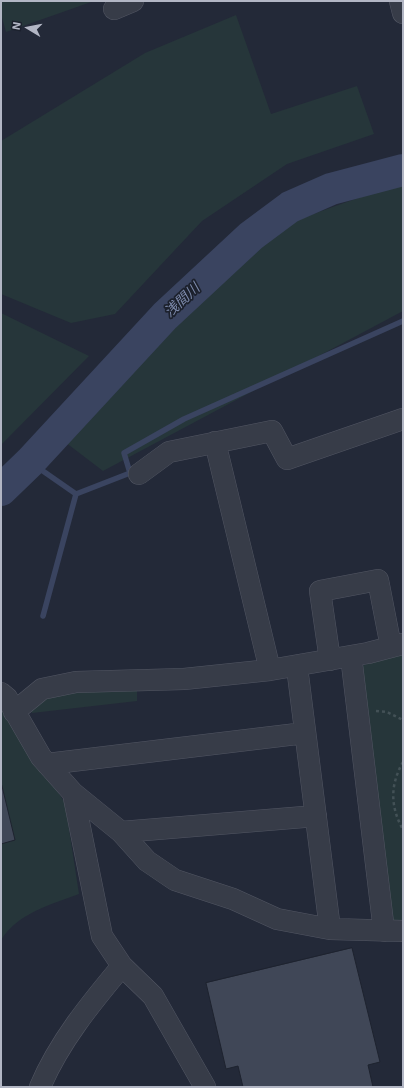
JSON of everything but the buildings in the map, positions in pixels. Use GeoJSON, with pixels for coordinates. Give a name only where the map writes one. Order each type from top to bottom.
{"type":"FeatureCollection","features":[{"type":"Feature","properties":{"kind":"street"},"geometry":{"type":"LineString","coordinates":[[114,9],[133,1]]}},
{"type":"Feature","properties":{"kind":"street"},"geometry":{"type":"LineString","coordinates":[[400,1],[403,13]]}},
{"type":"Feature","properties":{"kind":"street"},"geometry":{"type":"LineString","coordinates":[[139,474],[169,452],[215,442],[272,431],[287,459],[403,419]]}},
{"type":"Feature","properties":{"kind":"street"},"geometry":{"type":"LineString","coordinates":[[215,442],[270,670]]}},
{"type":"Feature","properties":{"kind":"street"},"geometry":{"type":"LineString","coordinates":[[14,712],[42,689],[76,682],[184,679],[297,667],[351,656],[397,645],[378,580],[320,591],[330,660]]}},
{"type":"Feature","properties":{"kind":"street"},"geometry":{"type":"LineString","coordinates":[[1,693],[7,698],[14,712],[47,764],[73,793],[121,832],[147,861],[175,880],[233,900],[277,919],[330,930],[394,931],[358,710],[351,656]]}},
{"type":"Feature","properties":{"kind":"street"},"geometry":{"type":"LineString","coordinates":[[297,667],[330,930]]}},
{"type":"Feature","properties":{"kind":"street"},"geometry":{"type":"LineString","coordinates":[[47,764],[306,733]]}},
{"type":"Feature","properties":{"kind":"street"},"geometry":{"type":"LineString","coordinates":[[73,793],[102,936],[122,966],[154,996],[206,1087]]}},
{"type":"Feature","properties":{"kind":"street"},"geometry":{"type":"LineString","coordinates":[[121,832],[316,816]]}},
{"type":"Feature","properties":{"kind":"street"},"geometry":{"type":"LineString","coordinates":[[40,1087],[49,1065],[86,1009],[122,966]]}},
{"type":"Feature","properties":{"kind":"path"},"geometry":{"type":"LineString","coordinates":[[358,710],[387,712],[403,720]]}},
{"type":"Feature","properties":{"kind":"path"},"geometry":{"type":"LineString","coordinates":[[403,762],[395,775],[393,795],[396,814],[403,830]]}},
{"type":"Feature","properties":{"kind":"shaded area"},"geometry":{"type":"Polygon","coordinates":[[[1,1],[94,1],[6,32],[1,14],[1,1]]]}},
{"type":"Feature","properties":{"kind":"shaded area"},"geometry":{"type":"Polygon","coordinates":[[[236,15],[271,114],[357,86],[374,134],[287,164],[202,221],[115,314],[71,323],[1,294],[1,141],[145,53],[236,15]]]}},
{"type":"Feature","properties":{"kind":"shaded area"},"geometry":{"type":"Polygon","coordinates":[[[403,182],[403,311],[103,471],[65,442],[203,290],[299,219],[403,182]]]}},
{"type":"Feature","properties":{"kind":"shaded area"},"geometry":{"type":"Polygon","coordinates":[[[1,313],[89,356],[1,445],[1,313]]]}},
{"type":"Feature","properties":{"kind":"shaded area"},"geometry":{"type":"Polygon","coordinates":[[[403,653],[403,923],[388,924],[361,666],[403,653]]]}},
{"type":"Feature","properties":{"kind":"shaded area"},"geometry":{"type":"Polygon","coordinates":[[[137,686],[137,701],[32,713],[32,703],[56,690],[137,686]]]}},
{"type":"Feature","properties":{"kind":"shaded area"},"geometry":{"type":"Polygon","coordinates":[[[1,702],[65,803],[79,894],[46,906],[26,916],[16,923],[1,940],[1,702]]]}},
{"type":"Feature","properties":{"kind":"waterway","name":"浅間川"},"geometry":{"type":"LineString","coordinates":[[1,490],[30,462],[165,316],[251,236],[290,207],[331,189],[403,170]]}},
{"type":"Feature","properties":{"kind":"waterway"},"geometry":{"type":"LineString","coordinates":[[30,462],[76,494],[130,473],[124,453],[184,419],[403,321]]}},
{"type":"Feature","properties":{"kind":"waterway"},"geometry":{"type":"LineString","coordinates":[[43,616],[76,494]]}}]}
